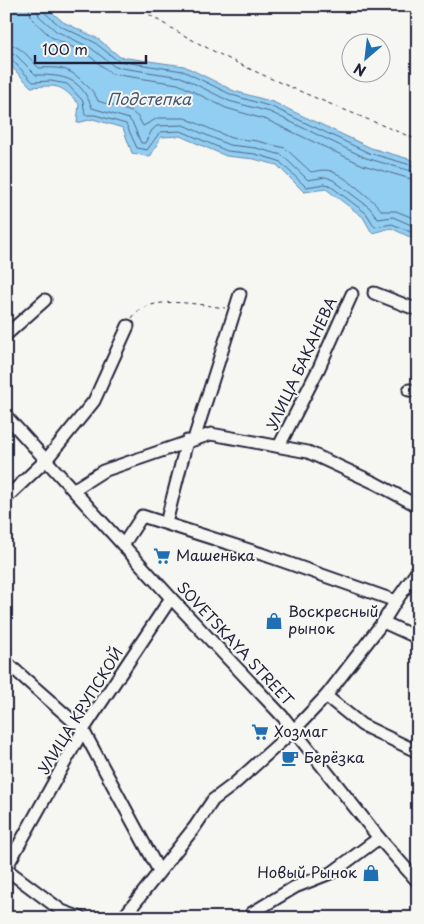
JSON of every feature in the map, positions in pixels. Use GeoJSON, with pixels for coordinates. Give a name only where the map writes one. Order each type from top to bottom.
{"type":"FeatureCollection","features":[{"type":"Feature","properties":{"kind":"street"},"geometry":{"type":"LineString","coordinates":[[374,293],[418,310]]}},
{"type":"Feature","properties":{"kind":"street"},"geometry":{"type":"LineString","coordinates":[[166,523],[191,440],[240,294]]}},
{"type":"Feature","properties":{"kind":"street","name":"УЛИЦА БАКАНЕВА"},"geometry":{"type":"LineString","coordinates":[[279,446],[319,368],[352,294]]}},
{"type":"Feature","properties":{"kind":"street"},"geometry":{"type":"LineString","coordinates":[[6,335],[45,300]]}},
{"type":"Feature","properties":{"kind":"street"},"geometry":{"type":"LineString","coordinates":[[6,498],[46,460],[94,401],[128,326]]}},
{"type":"Feature","properties":{"kind":"street","name":"SOVETSKAYA STREET"},"geometry":{"type":"LineString","coordinates":[[6,416],[294,730],[380,838],[418,882]]}},
{"type":"Feature","properties":{"kind":"street"},"geometry":{"type":"LineString","coordinates":[[73,490],[103,471],[211,434],[308,452],[375,483],[418,506]]}},
{"type":"Feature","properties":{"kind":"street"},"geometry":{"type":"LineString","coordinates":[[123,545],[142,516],[268,556],[396,601]]}},
{"type":"Feature","properties":{"kind":"street"},"geometry":{"type":"LineString","coordinates":[[123,918],[194,828],[213,800],[233,785],[294,730],[326,696],[383,622],[418,570]]}},
{"type":"Feature","properties":{"kind":"street","name":"УЛИЦА КРУПСКОЙ"},"geometry":{"type":"LineString","coordinates":[[6,869],[83,730],[171,598]]}},
{"type":"Feature","properties":{"kind":"street"},"geometry":{"type":"LineString","coordinates":[[383,622],[418,638]]}},
{"type":"Feature","properties":{"kind":"street"},"geometry":{"type":"LineString","coordinates":[[6,662],[83,730],[159,871]]}},
{"type":"Feature","properties":{"kind":"street"},"geometry":{"type":"LineString","coordinates":[[326,696],[362,725],[418,752]]}},
{"type":"Feature","properties":{"kind":"street"},"geometry":{"type":"LineString","coordinates":[[252,913],[295,887],[333,872],[380,838]]}},
{"type":"Feature","properties":{"kind":"street"},"geometry":{"type":"LineString","coordinates":[[6,869],[62,911],[81,918]]}},
{"type":"Feature","properties":{"kind":"path"},"geometry":{"type":"LineString","coordinates":[[136,6],[189,39],[241,66],[418,140]]}},
{"type":"Feature","properties":{"kind":"path"},"geometry":{"type":"LineString","coordinates":[[128,326],[134,315],[149,304],[180,302],[236,308]]}},
{"type":"Feature","properties":{"kind":"water","name":"Подстепка"},"geometry":{"type":"Polygon","coordinates":[[[6,6],[45,6],[63,22],[97,38],[120,57],[184,66],[234,91],[273,102],[371,148],[418,163],[418,241],[391,228],[372,233],[363,217],[326,189],[304,192],[277,165],[254,159],[226,156],[180,136],[161,137],[150,157],[132,153],[123,128],[93,119],[77,123],[79,104],[63,89],[53,86],[31,87],[6,61],[6,6]]]}},
{"type":"Feature","properties":{"kind":"place","name":"Машенька"},"geometry":{"type":"Point","coordinates":[162,556]}},
{"type":"Feature","properties":{"kind":"place","name":"Воскресный рынок"},"geometry":{"type":"Point","coordinates":[274,621]}},
{"type":"Feature","properties":{"kind":"place","name":"Хозмаг"},"geometry":{"type":"Point","coordinates":[260,732]}},
{"type":"Feature","properties":{"kind":"place","name":"Берёзка"},"geometry":{"type":"Point","coordinates":[290,758]}},
{"type":"Feature","properties":{"kind":"place","name":"Новый Рынок"},"geometry":{"type":"Point","coordinates":[371,873]}}]}
